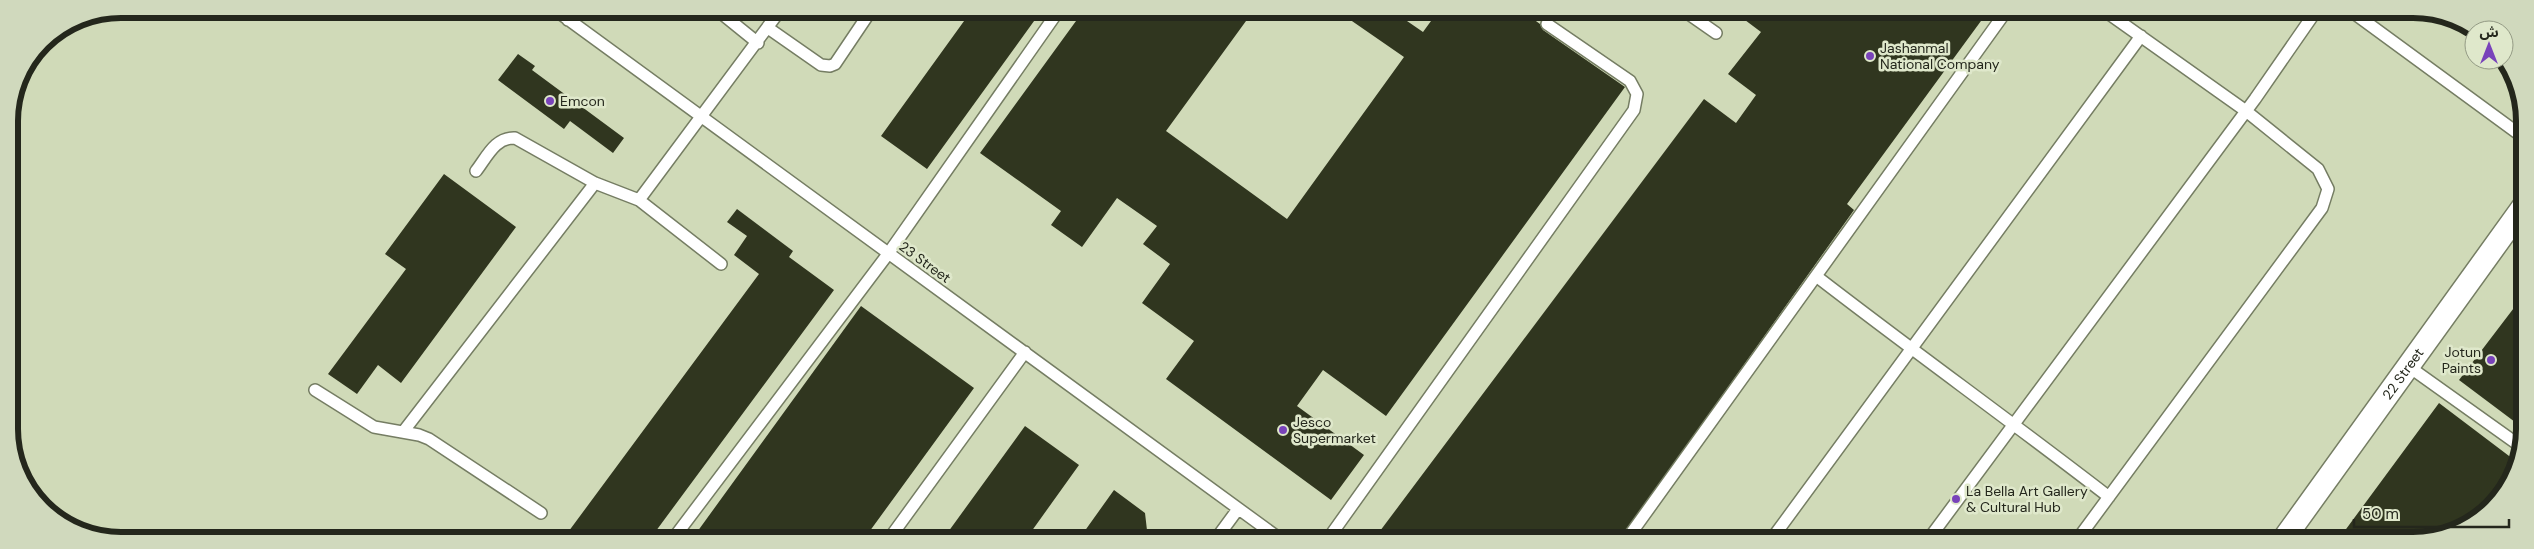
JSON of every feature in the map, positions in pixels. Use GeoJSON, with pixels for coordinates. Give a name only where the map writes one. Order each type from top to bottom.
{"type":"FeatureCollection","features":[{"type":"Feature","properties":{"kind":"street","name":"22 Street"},"geometry":{"type":"LineString","coordinates":[[2289,531],[2516,216]]}},
{"type":"Feature","properties":{"kind":"lane","name":"23 Street"},"geometry":{"type":"LineString","coordinates":[[565,18],[1270,532]]}},
{"type":"Feature","properties":{"kind":"lane"},"geometry":{"type":"LineString","coordinates":[[727,18],[758,43]]}},
{"type":"Feature","properties":{"kind":"lane"},"geometry":{"type":"LineString","coordinates":[[638,200],[758,43],[775,18]]}},
{"type":"Feature","properties":{"kind":"lane"},"geometry":{"type":"LineString","coordinates":[[768,28],[821,65],[830,66],[835,64],[866,18]]}},
{"type":"Feature","properties":{"kind":"lane"},"geometry":{"type":"LineString","coordinates":[[678,532],[888,254],[1053,18]]}},
{"type":"Feature","properties":{"kind":"lane"},"geometry":{"type":"LineString","coordinates":[[1694,18],[1716,33]]}},
{"type":"Feature","properties":{"kind":"lane"},"geometry":{"type":"LineString","coordinates":[[1633,531],[2001,18]]}},
{"type":"Feature","properties":{"kind":"lane"},"geometry":{"type":"LineString","coordinates":[[2084,531],[2322,208],[2328,189],[2318,169],[2246,111],[2116,18]]}},
{"type":"Feature","properties":{"kind":"lane"},"geometry":{"type":"LineString","coordinates":[[1935,531],[2246,111],[2311,18]]}},
{"type":"Feature","properties":{"kind":"lane"},"geometry":{"type":"LineString","coordinates":[[2361,18],[2516,132]]}},
{"type":"Feature","properties":{"kind":"lane"},"geometry":{"type":"LineString","coordinates":[[1333,531],[1634,110],[1637,94],[1630,81],[1547,24]]}},
{"type":"Feature","properties":{"kind":"lane"},"geometry":{"type":"LineString","coordinates":[[1777,531],[2141,36]]}},
{"type":"Feature","properties":{"kind":"lane"},"geometry":{"type":"LineString","coordinates":[[476,172],[496,144],[501,140],[515,138],[595,184],[638,200],[721,264]]}},
{"type":"Feature","properties":{"kind":"lane"},"geometry":{"type":"LineString","coordinates":[[402,432],[595,184]]}},
{"type":"Feature","properties":{"kind":"lane"},"geometry":{"type":"LineString","coordinates":[[1816,276],[1911,350],[2014,424],[2109,497]]}},
{"type":"Feature","properties":{"kind":"lane"},"geometry":{"type":"LineString","coordinates":[[893,532],[1025,352]]}},
{"type":"Feature","properties":{"kind":"lane"},"geometry":{"type":"LineString","coordinates":[[2408,366],[2515,443]]}},
{"type":"Feature","properties":{"kind":"lane"},"geometry":{"type":"LineString","coordinates":[[315,390],[374,427],[419,435],[434,442],[541,513]]}},
{"type":"Feature","properties":{"kind":"lane"},"geometry":{"type":"LineString","coordinates":[[1221,532],[1238,509]]}},
{"type":"Feature","properties":{"kind":"shaded area"},"geometry":{"type":"Polygon","coordinates":[[[2427,18],[2453,25],[2464,30],[2464,70],[2504,70],[2515,100],[2516,435],[2515,449],[2509,468],[2491,496],[2471,514],[2459,521],[2427,531],[120,532],[100,530],[81,524],[58,510],[31,480],[19,449],[19,100],[25,81],[35,63],[53,43],[69,31],[100,19],[2427,18]]]}},
{"type":"Feature","properties":{"kind":"building"},"geometry":{"type":"Polygon","coordinates":[[[966,18],[1036,18],[927,169],[881,136],[966,18]]]}},
{"type":"Feature","properties":{"kind":"building"},"geometry":{"type":"Polygon","coordinates":[[[1078,18],[1248,18],[1166,131],[1287,219],[1404,57],[1348,18],[1403,18],[1423,32],[1433,18],[1532,18],[1540,24],[1543,30],[1625,87],[1386,416],[1323,370],[1297,406],[1364,455],[1331,500],[1166,379],[1194,341],[1142,303],[1170,264],[1143,244],[1157,226],[1117,198],[1082,247],[1051,225],[1061,211],[980,153],[1078,18]]]}},
{"type":"Feature","properties":{"kind":"building"},"geometry":{"type":"Polygon","coordinates":[[[1746,18],[1983,18],[1847,204],[1854,210],[1625,531],[1380,531],[1704,99],[1736,123],[1756,95],[1728,74],[1761,32],[1745,20],[1746,18]]]}},
{"type":"Feature","properties":{"kind":"building"},"geometry":{"type":"Polygon","coordinates":[[[518,54],[535,66],[532,70],[624,138],[613,153],[570,121],[564,129],[498,80],[518,54]]]}},
{"type":"Feature","properties":{"kind":"building"},"geometry":{"type":"Polygon","coordinates":[[[444,174],[516,227],[401,383],[378,365],[357,394],[328,374],[406,269],[385,254],[444,174]]]}},
{"type":"Feature","properties":{"kind":"building"},"geometry":{"type":"Polygon","coordinates":[[[737,209],[793,251],[789,257],[834,290],[655,532],[568,532],[759,274],[734,255],[747,236],[727,222],[737,209]]]}},
{"type":"Feature","properties":{"kind":"building"},"geometry":{"type":"Polygon","coordinates":[[[2516,305],[2516,423],[2459,380],[2516,305]]]}},
{"type":"Feature","properties":{"kind":"building"},"geometry":{"type":"Polygon","coordinates":[[[861,306],[974,388],[869,532],[697,532],[861,306]]]}},
{"type":"Feature","properties":{"kind":"building"},"geometry":{"type":"Polygon","coordinates":[[[2439,403],[2512,458],[2503,480],[2491,496],[2471,514],[2453,524],[2427,531],[2345,531],[2439,403]]]}},
{"type":"Feature","properties":{"kind":"building"},"geometry":{"type":"Polygon","coordinates":[[[1025,426],[1079,465],[1031,532],[948,532],[1025,426]]]}},
{"type":"Feature","properties":{"kind":"building"},"geometry":{"type":"Polygon","coordinates":[[[1114,490],[1145,513],[1147,532],[1084,532],[1114,490]]]}},
{"type":"Feature","properties":{"kind":"place","name":"Jashanmal National Company"},"geometry":{"type":"Point","coordinates":[1870,56]}},
{"type":"Feature","properties":{"kind":"place","name":"Emcon"},"geometry":{"type":"Point","coordinates":[550,101]}},
{"type":"Feature","properties":{"kind":"place","name":"Jotun Paints"},"geometry":{"type":"Point","coordinates":[2491,360]}},
{"type":"Feature","properties":{"kind":"place","name":"Jesco Supermarket"},"geometry":{"type":"Point","coordinates":[1283,430]}},
{"type":"Feature","properties":{"kind":"place","name":"La Bella Art Gallery & Cultural Hub"},"geometry":{"type":"Point","coordinates":[1956,499]}}]}
